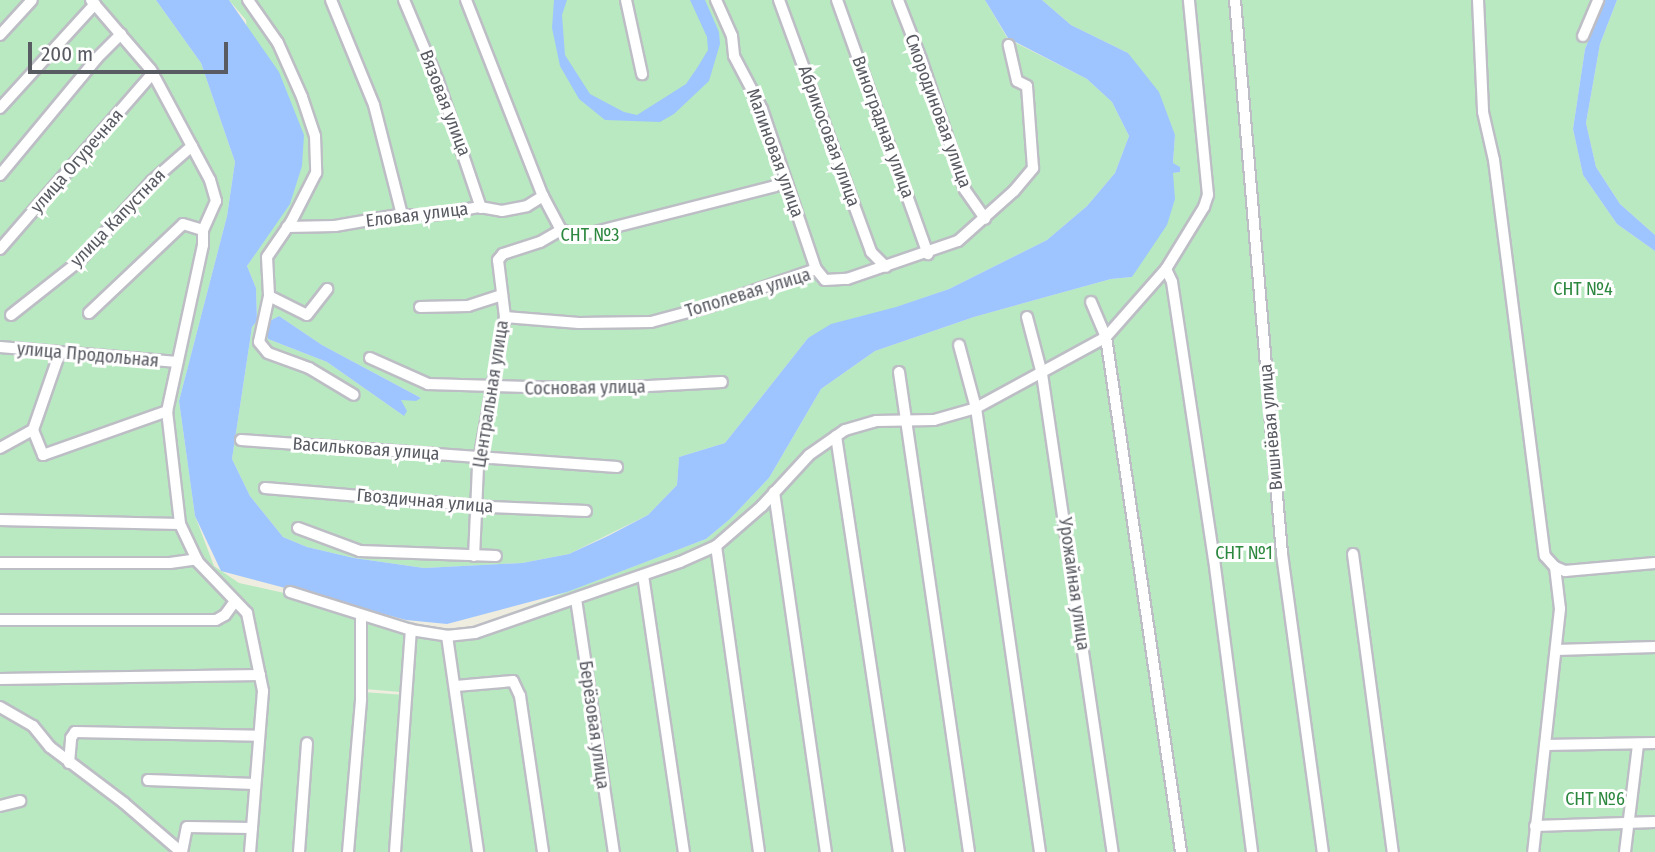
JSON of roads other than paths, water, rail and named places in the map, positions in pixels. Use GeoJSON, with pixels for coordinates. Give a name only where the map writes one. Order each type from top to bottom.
{"type":"FeatureCollection","features":[{"type":"Feature","properties":{"kind":"street"},"geometry":{"type":"LineString","coordinates":[[0,35],[32,0]]}},
{"type":"Feature","properties":{"kind":"street"},"geometry":{"type":"LineString","coordinates":[[248,0],[278,43],[302,97],[314,135],[316,173],[287,228],[267,257],[270,296],[259,342],[268,353],[309,368],[354,395]]}},
{"type":"Feature","properties":{"kind":"street"},"geometry":{"type":"LineString","coordinates":[[331,0],[374,105],[402,215]]}},
{"type":"Feature","properties":{"kind":"street","name":"Вязовая улица"},"geometry":{"type":"LineString","coordinates":[[404,0],[438,81],[481,208]]}},
{"type":"Feature","properties":{"kind":"street"},"geometry":{"type":"LineString","coordinates":[[466,0],[542,196],[561,230],[575,234],[595,232],[775,186],[784,181]]}},
{"type":"Feature","properties":{"kind":"street"},"geometry":{"type":"LineString","coordinates":[[626,0],[642,74]]}},
{"type":"Feature","properties":{"kind":"street","name":"Малиновая улица"},"geometry":{"type":"LineString","coordinates":[[716,0],[732,36],[734,56],[762,109],[784,181],[792,191],[816,269]]}},
{"type":"Feature","properties":{"kind":"street","name":"Абрикосовая улица"},"geometry":{"type":"LineString","coordinates":[[779,0],[871,253],[886,267]]}},
{"type":"Feature","properties":{"kind":"street","name":"Виноградная улица"},"geometry":{"type":"LineString","coordinates":[[837,0],[928,254]]}},
{"type":"Feature","properties":{"kind":"street","name":"Смородиновая улица"},"geometry":{"type":"LineString","coordinates":[[898,0],[965,190],[985,219]]}},
{"type":"Feature","properties":{"kind":"street"},"geometry":{"type":"LineString","coordinates":[[290,592],[411,630],[447,636],[475,633],[716,547],[809,455],[845,430],[876,421],[934,419],[976,408],[1106,337],[1166,270],[1205,207],[1208,195],[1189,0]]}},
{"type":"Feature","properties":{"kind":"street","name":"Вишнёвая улица"},"geometry":{"type":"LineString","coordinates":[[1235,0],[1282,554],[1323,852]]}},
{"type":"Feature","properties":{"kind":"street"},"geometry":{"type":"LineString","coordinates":[[1478,0],[1483,112],[1494,160],[1545,556],[1555,567],[1565,571],[1655,563]]}},
{"type":"Feature","properties":{"kind":"street"},"geometry":{"type":"LineString","coordinates":[[1583,36],[1598,0]]}},
{"type":"Feature","properties":{"kind":"street"},"geometry":{"type":"LineString","coordinates":[[0,108],[93,2],[153,73],[210,180],[216,201],[203,230],[203,245],[167,411],[180,524],[197,559],[247,613],[260,675],[263,691],[250,852]]}},
{"type":"Feature","properties":{"kind":"street"},"geometry":{"type":"LineString","coordinates":[[0,175],[96,58],[121,34]]}},
{"type":"Feature","properties":{"kind":"street","name":"Тополевая улица"},"geometry":{"type":"LineString","coordinates":[[505,317],[579,323],[651,321],[707,307],[816,269],[825,279],[848,279],[928,254],[958,241],[985,219],[1033,168],[1027,86],[1017,81],[1009,45]]}},
{"type":"Feature","properties":{"kind":"street","name":"улица Огуречная"},"geometry":{"type":"LineString","coordinates":[[0,249],[153,73]]}},
{"type":"Feature","properties":{"kind":"street","name":"улица Капустная"},"geometry":{"type":"LineString","coordinates":[[11,315],[78,262],[152,181],[192,146]]}},
{"type":"Feature","properties":{"kind":"street","name":"Еловая улица"},"geometry":{"type":"LineString","coordinates":[[287,228],[335,226],[402,215],[432,215],[481,208],[502,211],[517,209],[542,196]]}},
{"type":"Feature","properties":{"kind":"street"},"geometry":{"type":"LineString","coordinates":[[89,313],[183,224],[203,230]]}},
{"type":"Feature","properties":{"kind":"street","name":"Центральная улица"},"geometry":{"type":"LineString","coordinates":[[474,556],[480,457],[505,317],[498,260],[503,254],[540,242],[561,230]]}},
{"type":"Feature","properties":{"kind":"street"},"geometry":{"type":"LineString","coordinates":[[1166,270],[1172,282],[1210,533],[1252,852]]}},
{"type":"Feature","properties":{"kind":"street"},"geometry":{"type":"LineString","coordinates":[[270,296],[307,315],[327,289]]}},
{"type":"Feature","properties":{"kind":"street"},"geometry":{"type":"LineString","coordinates":[[420,307],[468,306],[502,295]]}},
{"type":"Feature","properties":{"kind":"street"},"geometry":{"type":"LineString","coordinates":[[1091,302],[1106,337],[1181,852]]}},
{"type":"Feature","properties":{"kind":"street","name":"Урожайная улица"},"geometry":{"type":"LineString","coordinates":[[1027,317],[1042,374],[1113,852]]}},
{"type":"Feature","properties":{"kind":"street"},"geometry":{"type":"LineString","coordinates":[[959,345],[976,408],[1040,852]]}},
{"type":"Feature","properties":{"kind":"street","name":"улица Продольная"},"geometry":{"type":"LineString","coordinates":[[0,347],[177,362]]}},
{"type":"Feature","properties":{"kind":"street"},"geometry":{"type":"LineString","coordinates":[[60,352],[33,429],[43,455],[167,411]]}},
{"type":"Feature","properties":{"kind":"street","name":"Сосновая улица"},"geometry":{"type":"LineString","coordinates":[[370,358],[428,384],[594,389],[722,382]]}},
{"type":"Feature","properties":{"kind":"street"},"geometry":{"type":"LineString","coordinates":[[899,372],[969,852]]}},
{"type":"Feature","properties":{"kind":"street"},"geometry":{"type":"LineString","coordinates":[[0,448],[33,429]]}},
{"type":"Feature","properties":{"kind":"street"},"geometry":{"type":"LineString","coordinates":[[836,436],[899,852]]}},
{"type":"Feature","properties":{"kind":"street","name":"Васильковая улица"},"geometry":{"type":"LineString","coordinates":[[241,440],[617,467]]}},
{"type":"Feature","properties":{"kind":"street","name":"Гвоздичная улица"},"geometry":{"type":"LineString","coordinates":[[265,488],[476,506],[586,511]]}},
{"type":"Feature","properties":{"kind":"street"},"geometry":{"type":"LineString","coordinates":[[774,492],[826,852]]}},
{"type":"Feature","properties":{"kind":"street"},"geometry":{"type":"LineString","coordinates":[[0,520],[180,524]]}},
{"type":"Feature","properties":{"kind":"street"},"geometry":{"type":"LineString","coordinates":[[298,528],[360,551],[496,556]]}},
{"type":"Feature","properties":{"kind":"street"},"geometry":{"type":"LineString","coordinates":[[716,547],[759,852]]}},
{"type":"Feature","properties":{"kind":"street"},"geometry":{"type":"LineString","coordinates":[[1353,554],[1393,852]]}},
{"type":"Feature","properties":{"kind":"street"},"geometry":{"type":"LineString","coordinates":[[0,563],[170,563],[197,559]]}},
{"type":"Feature","properties":{"kind":"street"},"geometry":{"type":"LineString","coordinates":[[1533,852],[1560,609],[1555,567]]}},
{"type":"Feature","properties":{"kind":"street"},"geometry":{"type":"LineString","coordinates":[[643,575],[684,852]]}},
{"type":"Feature","properties":{"kind":"street","name":"Берёзовая улица"},"geometry":{"type":"LineString","coordinates":[[576,599],[614,852]]}},
{"type":"Feature","properties":{"kind":"street"},"geometry":{"type":"LineString","coordinates":[[0,620],[216,620],[225,615],[235,601]]}},
{"type":"Feature","properties":{"kind":"street"},"geometry":{"type":"LineString","coordinates":[[348,852],[361,699],[361,615]]}},
{"type":"Feature","properties":{"kind":"street"},"geometry":{"type":"LineString","coordinates":[[395,852],[411,630]]}},
{"type":"Feature","properties":{"kind":"street"},"geometry":{"type":"LineString","coordinates":[[447,636],[478,852]]}},
{"type":"Feature","properties":{"kind":"street"},"geometry":{"type":"LineString","coordinates":[[1556,650],[1655,647]]}},
{"type":"Feature","properties":{"kind":"street"},"geometry":{"type":"LineString","coordinates":[[0,679],[260,675]]}},
{"type":"Feature","properties":{"kind":"street"},"geometry":{"type":"LineString","coordinates":[[456,686],[513,681],[520,696],[543,852]]}},
{"type":"Feature","properties":{"kind":"street"},"geometry":{"type":"LineString","coordinates":[[0,708],[33,726],[50,747],[124,803],[181,852],[187,827],[252,828]]}},
{"type":"Feature","properties":{"kind":"street"},"geometry":{"type":"LineString","coordinates":[[69,762],[71,738],[75,732],[259,736]]}},
{"type":"Feature","properties":{"kind":"street"},"geometry":{"type":"LineString","coordinates":[[299,852],[307,743]]}},
{"type":"Feature","properties":{"kind":"street"},"geometry":{"type":"LineString","coordinates":[[1545,745],[1655,743]]}},
{"type":"Feature","properties":{"kind":"street"},"geometry":{"type":"LineString","coordinates":[[1625,852],[1638,744]]}},
{"type":"Feature","properties":{"kind":"street"},"geometry":{"type":"LineString","coordinates":[[148,780],[255,784]]}},
{"type":"Feature","properties":{"kind":"street"},"geometry":{"type":"LineString","coordinates":[[0,806],[20,801]]}},
{"type":"Feature","properties":{"kind":"street"},"geometry":{"type":"LineString","coordinates":[[1535,827],[1655,822]]}},
{"type":"Feature","properties":{"kind":"water"},"geometry":{"type":"Polygon","coordinates":[[[156,0],[229,0],[279,72],[304,135],[302,166],[290,204],[247,266],[256,288],[257,320],[266,323],[279,316],[322,345],[421,398],[416,401],[401,400],[407,411],[404,416],[327,362],[268,339],[265,324],[257,321],[252,327],[232,459],[250,496],[283,537],[307,547],[354,558],[424,568],[522,563],[569,554],[608,536],[648,515],[677,485],[679,457],[725,443],[808,338],[831,324],[896,307],[949,289],[1047,240],[1087,206],[1115,173],[1129,136],[1112,102],[1087,79],[1008,38],[985,0],[1042,0],[1071,25],[1128,53],[1159,92],[1175,135],[1173,163],[1180,167],[1180,172],[1173,173],[1175,199],[1167,225],[1132,277],[1111,279],[974,317],[875,351],[821,389],[769,478],[730,519],[706,539],[567,592],[447,624],[406,620],[221,571],[195,516],[179,401],[227,216],[235,162],[201,63],[156,0]]]}},
{"type":"Feature","properties":{"kind":"water"},"geometry":{"type":"Polygon","coordinates":[[[554,0],[567,0],[562,15],[565,55],[590,94],[624,112],[637,115],[686,84],[708,50],[707,37],[690,0],[705,0],[719,32],[720,44],[709,81],[674,114],[660,122],[605,120],[579,99],[560,66],[552,28],[554,0]]]}},
{"type":"Feature","properties":{"kind":"water"},"geometry":{"type":"Polygon","coordinates":[[[1605,0],[1617,0],[1600,44],[1586,123],[1596,167],[1620,204],[1655,235],[1655,251],[1617,224],[1583,175],[1573,129],[1585,49],[1605,0]]]}},
{"type":"Feature","properties":{"kind":"park label","name":"СНТ №3"},"geometry":{"type":"Point","coordinates":[590,235]}},
{"type":"Feature","properties":{"kind":"park label","name":"СНТ №4"},"geometry":{"type":"Point","coordinates":[1583,289]}},
{"type":"Feature","properties":{"kind":"park label","name":"СНТ №1"},"geometry":{"type":"Point","coordinates":[1244,553]}},
{"type":"Feature","properties":{"kind":"park label","name":"СНТ №6"},"geometry":{"type":"Point","coordinates":[1595,799]}}]}
